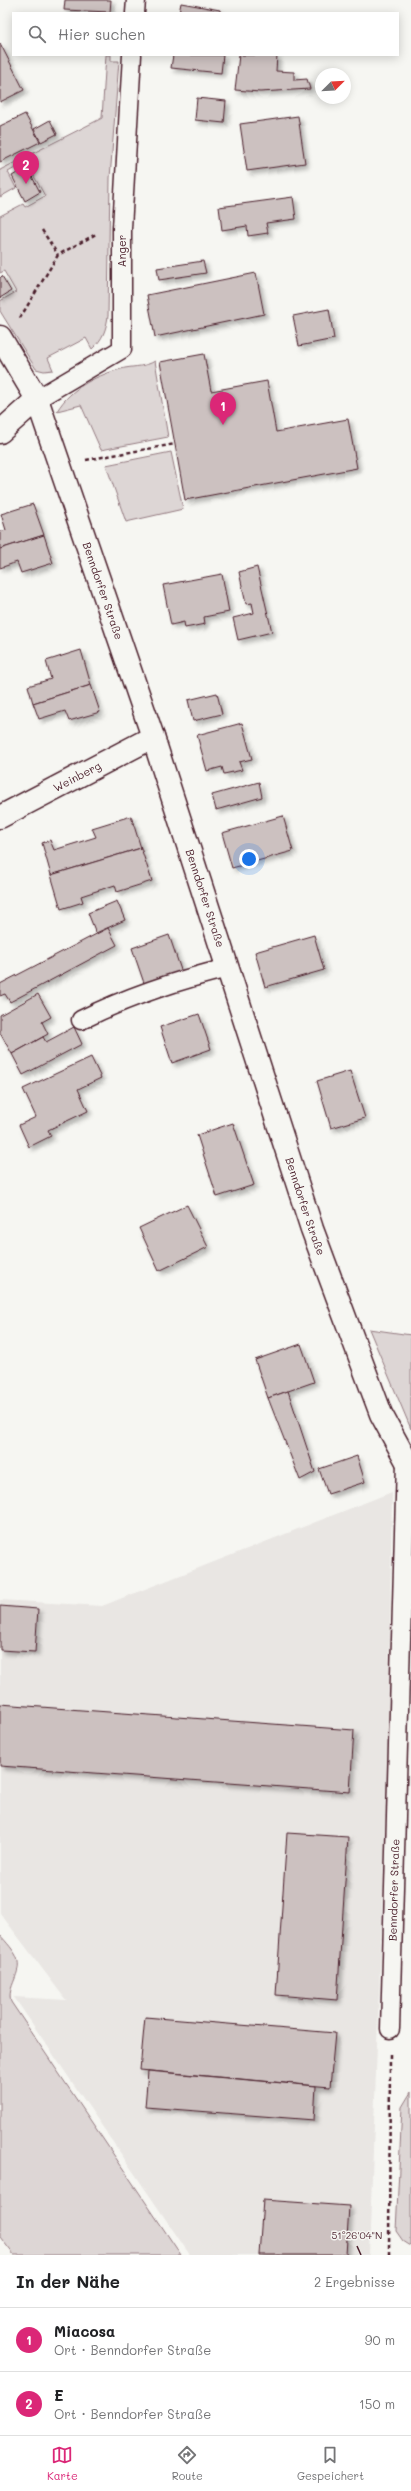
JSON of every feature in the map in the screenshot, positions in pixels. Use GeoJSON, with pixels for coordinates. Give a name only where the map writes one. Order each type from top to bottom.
{"type":"FeatureCollection","features":[{"type":"Feature","properties":{"kind":"street","name":"Benndorfer Straße"},"geometry":{"type":"LineString","coordinates":[[0,337],[37,399],[154,737],[312,1229],[381,1414],[408,1466]]}},
{"type":"Feature","properties":{"kind":"street"},"geometry":{"type":"LineString","coordinates":[[0,432],[37,399]]}},
{"type":"Feature","properties":{"kind":"street","name":"Weinberg"},"geometry":{"type":"LineString","coordinates":[[0,817],[154,737]]}},
{"type":"Feature","properties":{"kind":"lane"},"geometry":{"type":"LineString","coordinates":[[135,12],[136,0]]}},
{"type":"Feature","properties":{"kind":"lane","name":"Anger"},"geometry":{"type":"LineString","coordinates":[[37,399],[122,349],[122,228],[132,56]]}},
{"type":"Feature","properties":{"kind":"lane"},"geometry":{"type":"LineString","coordinates":[[81,1020],[104,1009],[198,976],[228,968]]}},
{"type":"Feature","properties":{"kind":"lane","name":"Benndorfer Straße"},"geometry":{"type":"LineString","coordinates":[[390,2029],[408,1466]]}},
{"type":"Feature","properties":{"kind":"path"},"geometry":{"type":"LineString","coordinates":[[17,321],[58,255],[106,229],[122,228]]}},
{"type":"Feature","properties":{"kind":"path"},"geometry":{"type":"LineString","coordinates":[[42,230],[58,255]]}},
{"type":"Feature","properties":{"kind":"path"},"geometry":{"type":"LineString","coordinates":[[60,465],[175,444]]}},
{"type":"Feature","properties":{"kind":"path"},"geometry":{"type":"LineString","coordinates":[[389,2255],[390,2029]]}},
{"type":"Feature","properties":{"kind":"shaded area"},"geometry":{"type":"Polygon","coordinates":[[[106,56],[111,56],[111,61],[119,61],[110,178],[107,321],[101,338],[92,349],[86,338],[48,358],[53,370],[44,371],[36,369],[0,311],[0,301],[16,292],[4,271],[0,273],[0,216],[23,204],[25,207],[45,196],[26,162],[8,172],[16,188],[0,197],[0,170],[102,118],[106,56]]]}},
{"type":"Feature","properties":{"kind":"shaded area"},"geometry":{"type":"Polygon","coordinates":[[[155,361],[168,437],[101,450],[81,405],[57,411],[70,395],[86,383],[105,374],[155,361]]]}},
{"type":"Feature","properties":{"kind":"shaded area"},"geometry":{"type":"Polygon","coordinates":[[[171,452],[183,509],[126,522],[106,465],[171,452]]]}},
{"type":"Feature","properties":{"kind":"shaded area"},"geometry":{"type":"Polygon","coordinates":[[[369,1329],[411,1335],[411,1429],[369,1329]]]}},
{"type":"Feature","properties":{"kind":"shaded area"},"geometry":{"type":"Polygon","coordinates":[[[392,1492],[388,1759],[369,2255],[190,2255],[14,1997],[66,2000],[0,1913],[0,1600],[102,1606],[392,1492]]]}},
{"type":"Feature","properties":{"kind":"shaded area"},"geometry":{"type":"Polygon","coordinates":[[[0,1935],[14,1952],[18,1964],[18,1969],[10,1996],[11,2002],[181,2255],[14,2255],[0,2237],[0,1935]]]}},
{"type":"Feature","properties":{"kind":"shaded area"},"geometry":{"type":"Polygon","coordinates":[[[411,2092],[411,2246],[403,2241],[396,2231],[402,2107],[411,2092]]]}},
{"type":"Feature","properties":{"kind":"building"},"geometry":{"type":"Polygon","coordinates":[[[65,0],[111,0],[110,12],[64,10],[65,0]]]}},
{"type":"Feature","properties":{"kind":"building"},"geometry":{"type":"Polygon","coordinates":[[[181,3],[220,10],[220,12],[179,12],[181,3]]]}},
{"type":"Feature","properties":{"kind":"building"},"geometry":{"type":"Polygon","coordinates":[[[0,43],[24,90],[0,102],[0,43]]]}},
{"type":"Feature","properties":{"kind":"building"},"geometry":{"type":"Polygon","coordinates":[[[173,56],[223,56],[221,73],[171,68],[173,56]]]}},
{"type":"Feature","properties":{"kind":"building"},"geometry":{"type":"Polygon","coordinates":[[[239,56],[277,56],[276,71],[294,72],[294,80],[307,79],[310,89],[260,92],[235,90],[239,56]]]}},
{"type":"Feature","properties":{"kind":"building"},"geometry":{"type":"Polygon","coordinates":[[[197,98],[226,101],[224,123],[195,120],[197,98]]]}},
{"type":"Feature","properties":{"kind":"building"},"geometry":{"type":"Polygon","coordinates":[[[25,114],[40,142],[0,162],[0,126],[25,114]]]}},
{"type":"Feature","properties":{"kind":"building"},"geometry":{"type":"Polygon","coordinates":[[[298,116],[305,163],[247,171],[240,124],[298,116]]]}},
{"type":"Feature","properties":{"kind":"building"},"geometry":{"type":"Polygon","coordinates":[[[50,120],[57,134],[41,142],[34,129],[50,120]]]}},
{"type":"Feature","properties":{"kind":"building"},"geometry":{"type":"Polygon","coordinates":[[[27,167],[40,192],[25,201],[12,176],[27,167]]]}},
{"type":"Feature","properties":{"kind":"building"},"geometry":{"type":"Polygon","coordinates":[[[293,197],[296,219],[266,223],[268,233],[248,236],[247,226],[222,230],[219,207],[293,197]]]}},
{"type":"Feature","properties":{"kind":"building"},"geometry":{"type":"Polygon","coordinates":[[[203,261],[206,273],[159,280],[157,268],[203,261]]]}},
{"type":"Feature","properties":{"kind":"building"},"geometry":{"type":"Polygon","coordinates":[[[256,273],[264,314],[155,337],[147,295],[256,273]]]}},
{"type":"Feature","properties":{"kind":"building"},"geometry":{"type":"Polygon","coordinates":[[[2,276],[11,291],[0,298],[0,278],[2,276]]]}},
{"type":"Feature","properties":{"kind":"building"},"geometry":{"type":"Polygon","coordinates":[[[329,309],[334,339],[299,346],[293,316],[329,309]]]}},
{"type":"Feature","properties":{"kind":"building"},"geometry":{"type":"Polygon","coordinates":[[[204,354],[211,391],[267,381],[276,432],[348,419],[357,468],[185,500],[160,362],[204,354]]]}},
{"type":"Feature","properties":{"kind":"building"},"geometry":{"type":"Polygon","coordinates":[[[33,504],[44,535],[0,549],[0,532],[6,530],[1,514],[33,504]]]}},
{"type":"Feature","properties":{"kind":"building"},"geometry":{"type":"Polygon","coordinates":[[[44,535],[53,563],[21,573],[17,562],[0,568],[0,549],[44,535]]]}},
{"type":"Feature","properties":{"kind":"building"},"geometry":{"type":"Polygon","coordinates":[[[257,567],[272,632],[238,640],[233,618],[254,613],[252,603],[246,604],[239,572],[257,567]]]}},
{"type":"Feature","properties":{"kind":"building"},"geometry":{"type":"Polygon","coordinates":[[[222,574],[229,612],[204,617],[205,624],[185,628],[184,622],[171,625],[163,585],[222,574]]]}},
{"type":"Feature","properties":{"kind":"building"},"geometry":{"type":"Polygon","coordinates":[[[81,650],[91,685],[33,703],[28,686],[51,679],[46,661],[81,650]]]}},
{"type":"Feature","properties":{"kind":"building"},"geometry":{"type":"Polygon","coordinates":[[[91,685],[100,712],[69,721],[65,711],[39,719],[33,703],[91,685]]]}},
{"type":"Feature","properties":{"kind":"building"},"geometry":{"type":"Polygon","coordinates":[[[217,693],[222,714],[193,721],[188,700],[217,693]]]}},
{"type":"Feature","properties":{"kind":"building"},"geometry":{"type":"Polygon","coordinates":[[[242,723],[252,759],[239,762],[242,770],[224,774],[222,767],[207,771],[197,735],[242,723]]]}},
{"type":"Feature","properties":{"kind":"building"},"geometry":{"type":"Polygon","coordinates":[[[259,782],[262,797],[216,810],[212,795],[259,782]]]}},
{"type":"Feature","properties":{"kind":"building"},"geometry":{"type":"Polygon","coordinates":[[[131,816],[141,848],[51,875],[42,843],[50,840],[54,850],[96,837],[92,828],[131,816]]]}},
{"type":"Feature","properties":{"kind":"building"},"geometry":{"type":"Polygon","coordinates":[[[283,816],[293,851],[232,868],[222,833],[283,816]]]}},
{"type":"Feature","properties":{"kind":"building"},"geometry":{"type":"Polygon","coordinates":[[[141,848],[152,881],[117,892],[115,885],[81,896],[83,902],[61,909],[51,875],[141,848]]]}},
{"type":"Feature","properties":{"kind":"building"},"geometry":{"type":"Polygon","coordinates":[[[117,901],[125,920],[96,933],[88,913],[117,901]]]}},
{"type":"Feature","properties":{"kind":"building"},"geometry":{"type":"Polygon","coordinates":[[[108,928],[117,945],[10,1002],[5,994],[0,996],[0,984],[108,928]]]}},
{"type":"Feature","properties":{"kind":"building"},"geometry":{"type":"Polygon","coordinates":[[[169,935],[182,973],[145,986],[132,948],[169,935]]]}},
{"type":"Feature","properties":{"kind":"building"},"geometry":{"type":"Polygon","coordinates":[[[314,935],[324,970],[265,987],[255,952],[314,935]]]}},
{"type":"Feature","properties":{"kind":"building"},"geometry":{"type":"Polygon","coordinates":[[[38,994],[51,1017],[42,1022],[48,1034],[12,1054],[0,1033],[0,1015],[38,994]]]}},
{"type":"Feature","properties":{"kind":"building"},"geometry":{"type":"Polygon","coordinates":[[[199,1014],[211,1049],[172,1063],[160,1027],[199,1014]]]}},
{"type":"Feature","properties":{"kind":"building"},"geometry":{"type":"Polygon","coordinates":[[[74,1027],[82,1044],[23,1075],[12,1054],[43,1037],[46,1042],[74,1027]]]}},
{"type":"Feature","properties":{"kind":"building"},"geometry":{"type":"Polygon","coordinates":[[[91,1057],[101,1078],[78,1089],[88,1111],[48,1130],[51,1136],[29,1147],[19,1125],[36,1117],[23,1089],[91,1057]]]}},
{"type":"Feature","properties":{"kind":"building"},"geometry":{"type":"Polygon","coordinates":[[[350,1071],[365,1118],[331,1128],[317,1081],[350,1071]]]}},
{"type":"Feature","properties":{"kind":"building"},"geometry":{"type":"Polygon","coordinates":[[[233,1123],[254,1185],[217,1197],[197,1135],[233,1123]]]}},
{"type":"Feature","properties":{"kind":"building"},"geometry":{"type":"Polygon","coordinates":[[[187,1205],[208,1247],[159,1271],[139,1228],[187,1205]]]}},
{"type":"Feature","properties":{"kind":"building"},"geometry":{"type":"Polygon","coordinates":[[[301,1344],[314,1382],[268,1398],[255,1360],[301,1344]]]}},
{"type":"Feature","properties":{"kind":"building"},"geometry":{"type":"Polygon","coordinates":[[[288,1391],[315,1472],[300,1480],[268,1398],[288,1391]]]}},
{"type":"Feature","properties":{"kind":"building"},"geometry":{"type":"Polygon","coordinates":[[[357,1456],[365,1482],[328,1494],[319,1469],[357,1456]]]}},
{"type":"Feature","properties":{"kind":"building"},"geometry":{"type":"Polygon","coordinates":[[[0,1606],[38,1609],[35,1652],[0,1650],[0,1606]]]}},
{"type":"Feature","properties":{"kind":"building"},"geometry":{"type":"Polygon","coordinates":[[[0,1704],[354,1730],[350,1792],[0,1766],[0,1704]]]}},
{"type":"Feature","properties":{"kind":"building"},"geometry":{"type":"Polygon","coordinates":[[[287,1833],[348,1837],[337,2000],[276,1995],[287,1833]]]}},
{"type":"Feature","properties":{"kind":"building"},"geometry":{"type":"Polygon","coordinates":[[[145,2017],[335,2033],[330,2087],[140,2070],[145,2017]]]}},
{"type":"Feature","properties":{"kind":"building"},"geometry":{"type":"Polygon","coordinates":[[[148,2071],[316,2086],[314,2120],[145,2107],[148,2071]]]}},
{"type":"Feature","properties":{"kind":"building"},"geometry":{"type":"Polygon","coordinates":[[[263,2200],[349,2206],[346,2255],[259,2255],[263,2200]]]}},
{"type":"Feature","properties":{"kind":"place","name":"E"},"geometry":{"type":"Point","coordinates":[26,184]}},
{"type":"Feature","properties":{"kind":"place","name":"Miacosa"},"geometry":{"type":"Point","coordinates":[223,425]}}]}
